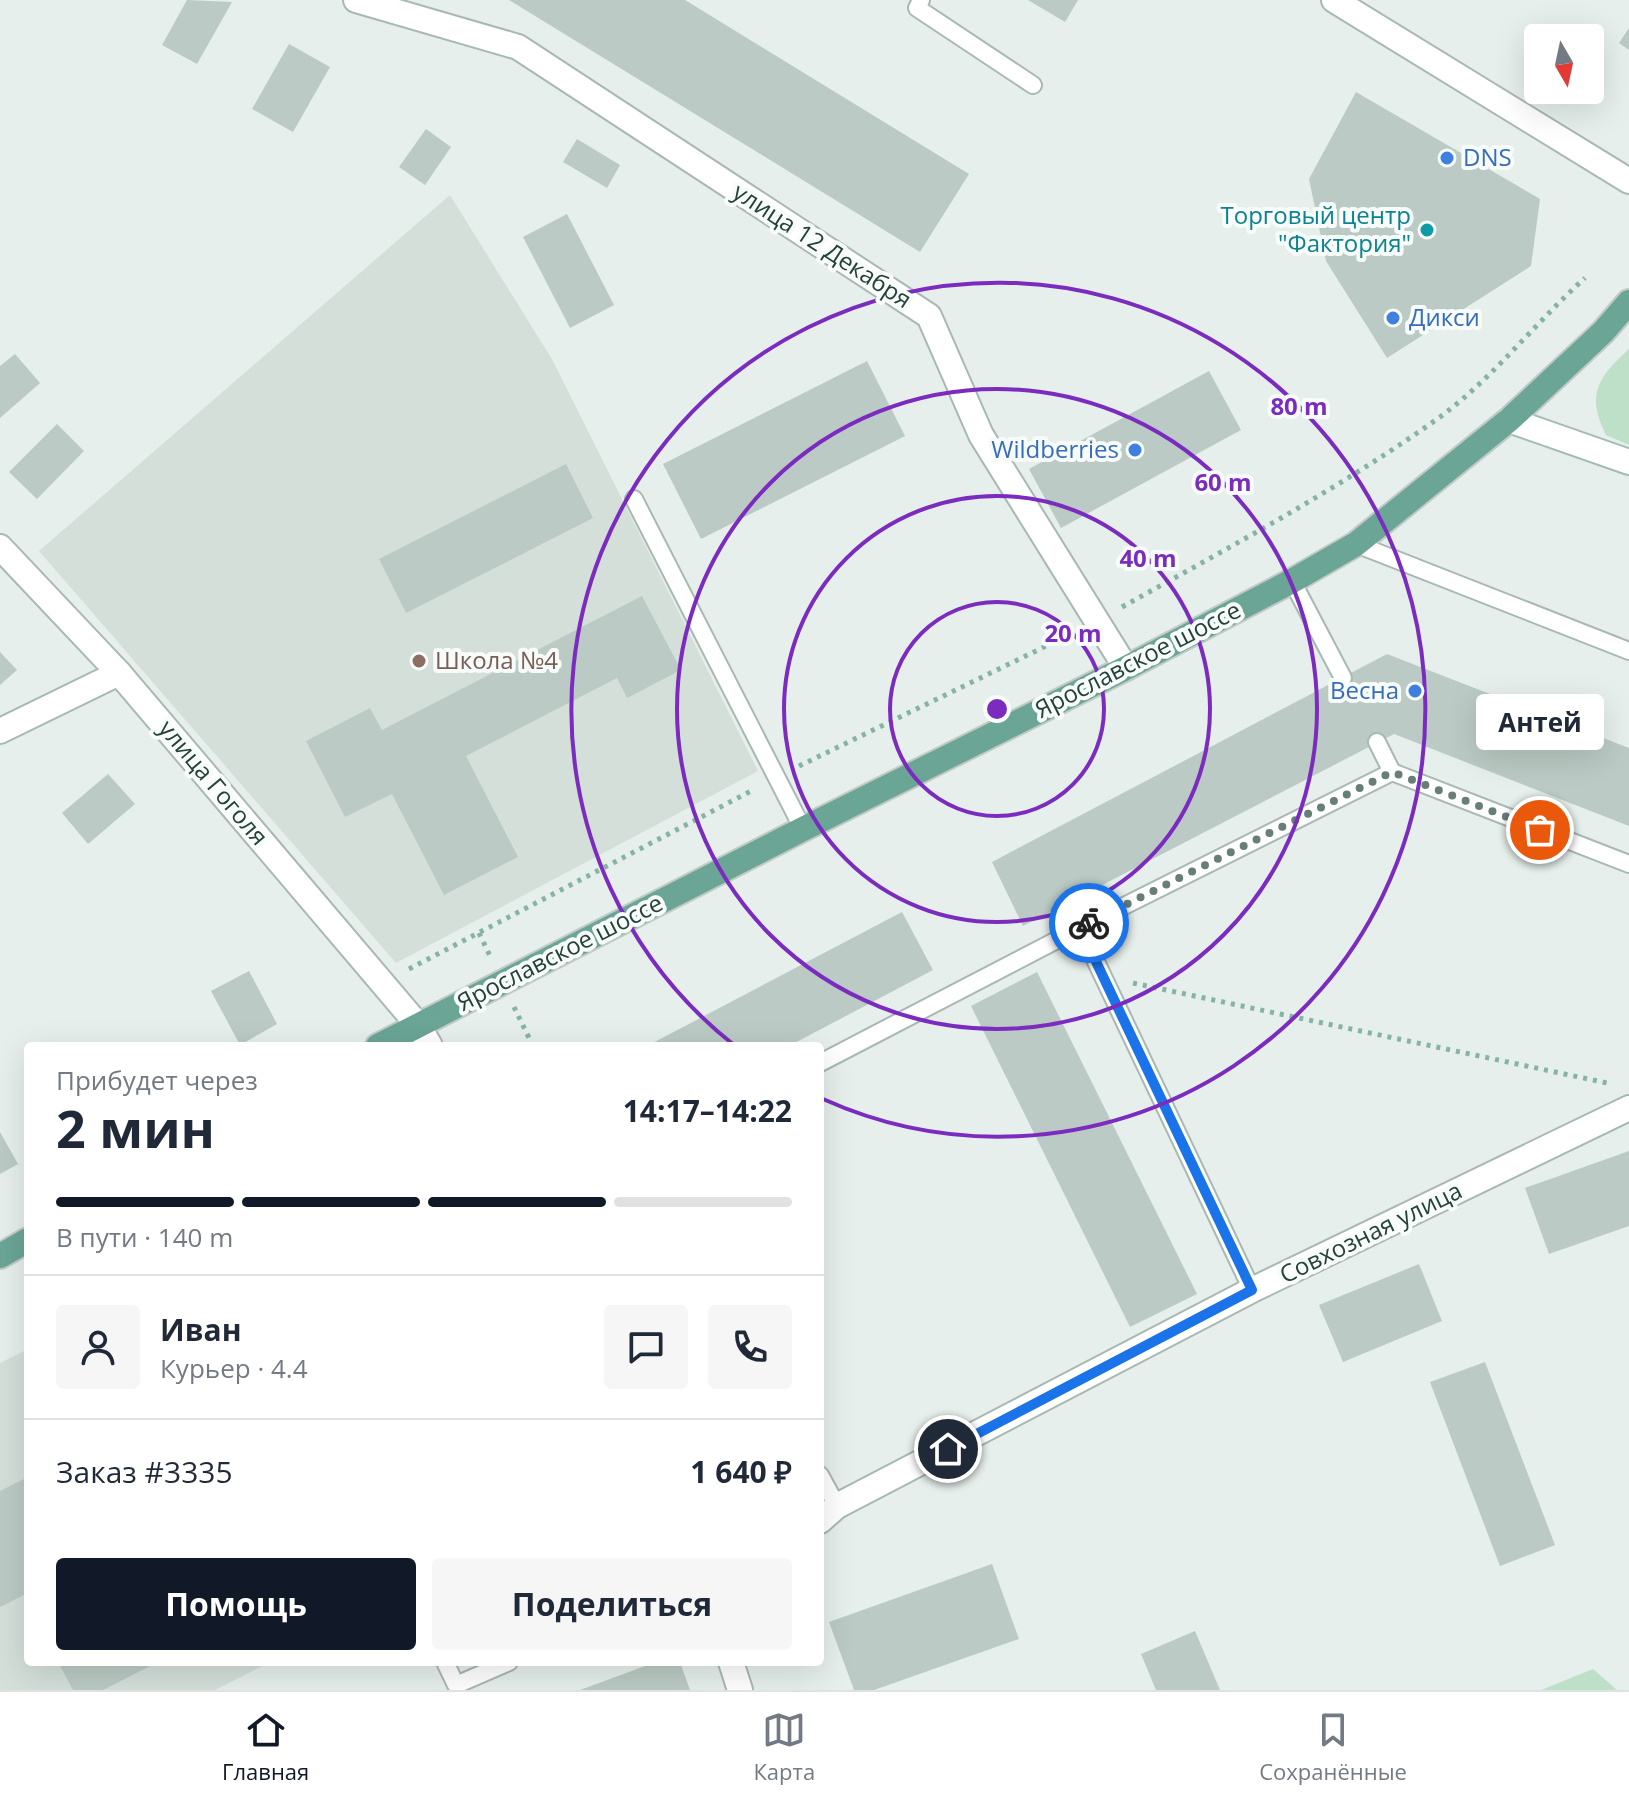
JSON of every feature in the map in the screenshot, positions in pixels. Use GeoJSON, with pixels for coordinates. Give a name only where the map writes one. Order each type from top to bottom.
{"type":"FeatureCollection","features":[{"type":"Feature","properties":{"kind":"main road","name":"Ярославское шоссе"},"geometry":{"type":"LineString","coordinates":[[395,1042],[424,1035],[803,829],[1126,668],[1356,544],[1509,420],[1603,332],[1629,302]]}},
{"type":"Feature","properties":{"kind":"main road"},"geometry":{"type":"LineString","coordinates":[[0,1256],[24,1242]]}},
{"type":"Feature","properties":{"kind":"street","name":"улица 12 Декабря"},"geometry":{"type":"LineString","coordinates":[[356,0],[518,47],[929,316],[981,435],[1126,668]]}},
{"type":"Feature","properties":{"kind":"street"},"geometry":{"type":"LineString","coordinates":[[1334,0],[1629,181]]}},
{"type":"Feature","properties":{"kind":"street"},"geometry":{"type":"LineString","coordinates":[[1509,420],[1629,462]]}},
{"type":"Feature","properties":{"kind":"street","name":"улица Гоголя"},"geometry":{"type":"LineString","coordinates":[[0,547],[119,673],[424,1035]]}},
{"type":"Feature","properties":{"kind":"street"},"geometry":{"type":"LineString","coordinates":[[0,731],[119,673]]}},
{"type":"Feature","properties":{"kind":"street","name":"Совхозная улица"},"geometry":{"type":"LineString","coordinates":[[828,1514],[1252,1290],[1629,1108]]}},
{"type":"Feature","properties":{"kind":"street"},"geometry":{"type":"LineString","coordinates":[[732,1666],[740,1690]]}},
{"type":"Feature","properties":{"kind":"lane"},"geometry":{"type":"LineString","coordinates":[[914,3],[1033,85]]}},
{"type":"Feature","properties":{"kind":"lane"},"geometry":{"type":"LineString","coordinates":[[634,499],[803,829]]}},
{"type":"Feature","properties":{"kind":"lane"},"geometry":{"type":"LineString","coordinates":[[1356,544],[1629,651]]}},
{"type":"Feature","properties":{"kind":"lane"},"geometry":{"type":"LineString","coordinates":[[1292,581],[1343,678]]}},
{"type":"Feature","properties":{"kind":"lane"},"geometry":{"type":"LineString","coordinates":[[1377,742],[1392,772],[1629,864]]}},
{"type":"Feature","properties":{"kind":"lane"},"geometry":{"type":"LineString","coordinates":[[824,1061],[1080,928],[1392,772]]}},
{"type":"Feature","properties":{"kind":"lane"},"geometry":{"type":"LineString","coordinates":[[1080,928],[1252,1290]]}},
{"type":"Feature","properties":{"kind":"lane"},"geometry":{"type":"LineString","coordinates":[[447,1666],[456,1685],[500,1666]]}},
{"type":"Feature","properties":{"kind":"path"},"geometry":{"type":"LineString","coordinates":[[383,983],[776,777],[1097,621],[1297,511],[1442,415],[1514,350],[1585,278]]}},
{"type":"Feature","properties":{"kind":"path"},"geometry":{"type":"LineString","coordinates":[[1103,977],[1614,1084]]}},
{"type":"Feature","properties":{"kind":"shaded area","name":"Школа №4"},"geometry":{"type":"Polygon","coordinates":[[[450,195],[553,361],[758,771],[396,963],[39,551],[450,195]]]}},
{"type":"Feature","properties":{"kind":"shaded area"},"geometry":{"type":"Polygon","coordinates":[[[24,1351],[24,1666],[262,1666],[215,1690],[0,1690],[0,1363],[24,1351]]]}},
{"type":"Feature","properties":{"kind":"green space"},"geometry":{"type":"Polygon","coordinates":[[[1629,349],[1629,445],[1606,435],[1596,398],[1602,378],[1629,349]]]}},
{"type":"Feature","properties":{"kind":"green space"},"geometry":{"type":"Polygon","coordinates":[[[1593,1669],[1617,1690],[1541,1690],[1593,1669]]]}},
{"type":"Feature","properties":{"kind":"building"},"geometry":{"type":"Polygon","coordinates":[[[187,0],[232,2],[197,64],[162,45],[187,0]]]}},
{"type":"Feature","properties":{"kind":"building"},"geometry":{"type":"Polygon","coordinates":[[[509,0],[685,0],[969,174],[920,252],[509,0]]]}},
{"type":"Feature","properties":{"kind":"building"},"geometry":{"type":"Polygon","coordinates":[[[1028,0],[1078,0],[1065,22],[1028,0]]]}},
{"type":"Feature","properties":{"kind":"building"},"geometry":{"type":"Polygon","coordinates":[[[1629,28],[1629,50],[1619,43],[1629,28]]]}},
{"type":"Feature","properties":{"kind":"building"},"geometry":{"type":"Polygon","coordinates":[[[289,44],[330,67],[293,132],[252,109],[289,44]]]}},
{"type":"Feature","properties":{"kind":"building","name":"Торговый центр \"Фактория\""},"geometry":{"type":"Polygon","coordinates":[[[1356,92],[1540,199],[1531,266],[1387,358],[1326,261],[1309,179],[1356,92]]]}},
{"type":"Feature","properties":{"kind":"building"},"geometry":{"type":"Polygon","coordinates":[[[426,129],[451,147],[425,185],[399,167],[426,129]]]}},
{"type":"Feature","properties":{"kind":"building"},"geometry":{"type":"Polygon","coordinates":[[[577,139],[620,165],[607,188],[563,162],[577,139]]]}},
{"type":"Feature","properties":{"kind":"building"},"geometry":{"type":"Polygon","coordinates":[[[567,214],[614,305],[570,328],[523,237],[567,214]]]}},
{"type":"Feature","properties":{"kind":"building"},"geometry":{"type":"Polygon","coordinates":[[[15,354],[40,383],[0,418],[0,366],[15,354]]]}},
{"type":"Feature","properties":{"kind":"building"},"geometry":{"type":"Polygon","coordinates":[[[867,361],[905,436],[701,539],[663,464],[867,361]]]}},
{"type":"Feature","properties":{"kind":"building","name":"Wildberries"},"geometry":{"type":"Polygon","coordinates":[[[1209,371],[1241,430],[1061,528],[1029,469],[1209,371]]]}},
{"type":"Feature","properties":{"kind":"building"},"geometry":{"type":"Polygon","coordinates":[[[57,424],[84,451],[37,499],[9,472],[57,424]]]}},
{"type":"Feature","properties":{"kind":"building"},"geometry":{"type":"Polygon","coordinates":[[[566,464],[593,518],[406,613],[379,559],[566,464]]]}},
{"type":"Feature","properties":{"kind":"building"},"geometry":{"type":"Polygon","coordinates":[[[642,596],[681,670],[627,698],[617,678],[466,756],[518,857],[444,895],[392,794],[345,817],[306,741],[370,708],[382,730],[642,596]]]}},
{"type":"Feature","properties":{"kind":"building"},"geometry":{"type":"Polygon","coordinates":[[[0,652],[17,670],[0,685],[0,652]]]}},
{"type":"Feature","properties":{"kind":"building"},"geometry":{"type":"Polygon","coordinates":[[[1387,654],[1629,748],[1629,826],[1394,734],[1023,926],[992,862],[1387,654]]]}},
{"type":"Feature","properties":{"kind":"building"},"geometry":{"type":"Polygon","coordinates":[[[108,774],[135,804],[88,844],[62,813],[108,774]]]}},
{"type":"Feature","properties":{"kind":"building"},"geometry":{"type":"Polygon","coordinates":[[[902,912],[933,970],[797,1042],[655,1042],[902,912]]]}},
{"type":"Feature","properties":{"kind":"building"},"geometry":{"type":"Polygon","coordinates":[[[249,971],[277,1024],[245,1042],[238,1042],[211,991],[249,971]]]}},
{"type":"Feature","properties":{"kind":"building"},"geometry":{"type":"Polygon","coordinates":[[[1037,972],[1197,1294],[1130,1327],[971,1006],[1037,972]]]}},
{"type":"Feature","properties":{"kind":"building"},"geometry":{"type":"Polygon","coordinates":[[[0,1132],[18,1164],[0,1174],[0,1132]]]}},
{"type":"Feature","properties":{"kind":"building"},"geometry":{"type":"Polygon","coordinates":[[[1629,1151],[1629,1226],[1549,1254],[1525,1188],[1629,1151]]]}},
{"type":"Feature","properties":{"kind":"building"},"geometry":{"type":"Polygon","coordinates":[[[1419,1264],[1442,1321],[1343,1362],[1319,1305],[1419,1264]]]}},
{"type":"Feature","properties":{"kind":"building"},"geometry":{"type":"Polygon","coordinates":[[[1485,1362],[1555,1545],[1500,1566],[1430,1382],[1485,1362]]]}},
{"type":"Feature","properties":{"kind":"building"},"geometry":{"type":"Polygon","coordinates":[[[24,1479],[24,1595],[0,1607],[0,1491],[24,1479]]]}},
{"type":"Feature","properties":{"kind":"building"},"geometry":{"type":"Polygon","coordinates":[[[992,1564],[1019,1639],[874,1690],[854,1690],[829,1622],[992,1564]]]}},
{"type":"Feature","properties":{"kind":"building"},"geometry":{"type":"Polygon","coordinates":[[[1195,1631],[1220,1690],[1156,1690],[1141,1654],[1195,1631]]]}},
{"type":"Feature","properties":{"kind":"building"},"geometry":{"type":"Polygon","coordinates":[[[60,1666],[150,1666],[103,1690],[73,1690],[60,1666]]]}},
{"type":"Feature","properties":{"kind":"building"},"geometry":{"type":"Polygon","coordinates":[[[645,1666],[681,1666],[690,1690],[580,1690],[645,1666]]]}},
{"type":"Feature","properties":{"kind":"way so far"},"geometry":{"type":"LineString","coordinates":[[1089,923],[1392,772],[1540,830]]}},
{"type":"Feature","properties":{"kind":"place","name":"DNS"},"geometry":{"type":"Point","coordinates":[1447,158]}},
{"type":"Feature","properties":{"kind":"place","name":"Торговый центр \"Фактория\""},"geometry":{"type":"Point","coordinates":[1427,230]}},
{"type":"Feature","properties":{"kind":"place","name":"Дикси"},"geometry":{"type":"Point","coordinates":[1393,318]}},
{"type":"Feature","properties":{"kind":"place","name":"Wildberries"},"geometry":{"type":"Point","coordinates":[1135,450]}},
{"type":"Feature","properties":{"kind":"place","name":"Школа №4"},"geometry":{"type":"Point","coordinates":[419,661]}},
{"type":"Feature","properties":{"kind":"place","name":"Весна"},"geometry":{"type":"Point","coordinates":[1415,691]}},
{"type":"Feature","properties":{"kind":"place","name":"Антей"},"geometry":{"type":"Point","coordinates":[1540,830]}},
{"type":"Feature","properties":{"kind":"route"},"geometry":{"type":"LineString","coordinates":[[948,1449],[1252,1290],[1080,928],[1089,923]]}}]}
